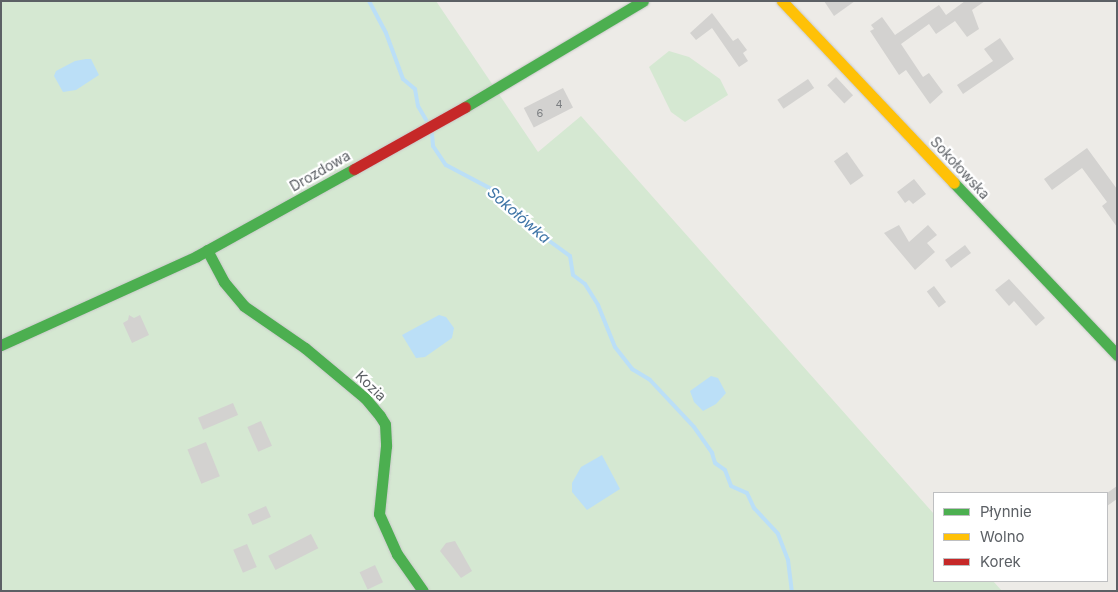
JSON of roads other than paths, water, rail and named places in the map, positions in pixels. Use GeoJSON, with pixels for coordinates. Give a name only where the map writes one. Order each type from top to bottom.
{"type":"FeatureCollection","features":[{"type":"Feature","properties":{"kind":"street","name":"Drozdowa"},"geometry":{"type":"LineString","coordinates":[[1,345],[207,250],[582,41],[643,1]]}},
{"type":"Feature","properties":{"kind":"street","name":"Sokołowska"},"geometry":{"type":"LineString","coordinates":[[782,1],[1117,355]]}},
{"type":"Feature","properties":{"kind":"street","name":"Kozia"},"geometry":{"type":"LineString","coordinates":[[207,250],[224,282],[244,306],[305,348],[365,398],[380,416],[385,424],[386,446],[379,514],[397,554],[422,591]]}},
{"type":"Feature","properties":{"kind":"water"},"geometry":{"type":"Polygon","coordinates":[[[91,59],[99,75],[76,90],[63,92],[54,76],[56,71],[75,61],[91,59]]]}},
{"type":"Feature","properties":{"kind":"water"},"geometry":{"type":"Polygon","coordinates":[[[439,315],[446,317],[454,328],[452,338],[425,357],[416,358],[402,335],[439,315]]]}},
{"type":"Feature","properties":{"kind":"water"},"geometry":{"type":"Polygon","coordinates":[[[711,376],[718,378],[726,393],[716,404],[703,411],[694,402],[690,391],[711,376]]]}},
{"type":"Feature","properties":{"kind":"water"},"geometry":{"type":"Polygon","coordinates":[[[602,455],[620,489],[587,510],[572,492],[572,483],[581,467],[602,455]]]}},
{"type":"Feature","properties":{"kind":"waterway","name":"Sokołówka"},"geometry":{"type":"LineString","coordinates":[[369,1],[386,33],[403,79],[415,89],[418,106],[426,120]]}},
{"type":"Feature","properties":{"kind":"waterway","name":"Sokołówka"},"geometry":{"type":"LineString","coordinates":[[432,134],[433,146],[446,165],[497,192],[512,205],[518,216],[538,227],[548,240],[570,256],[573,275],[585,284],[598,305],[615,347],[632,369],[650,380],[694,427],[712,453],[715,463],[725,470],[731,486],[747,493],[754,508],[778,534],[788,560],[792,591]]}}]}
